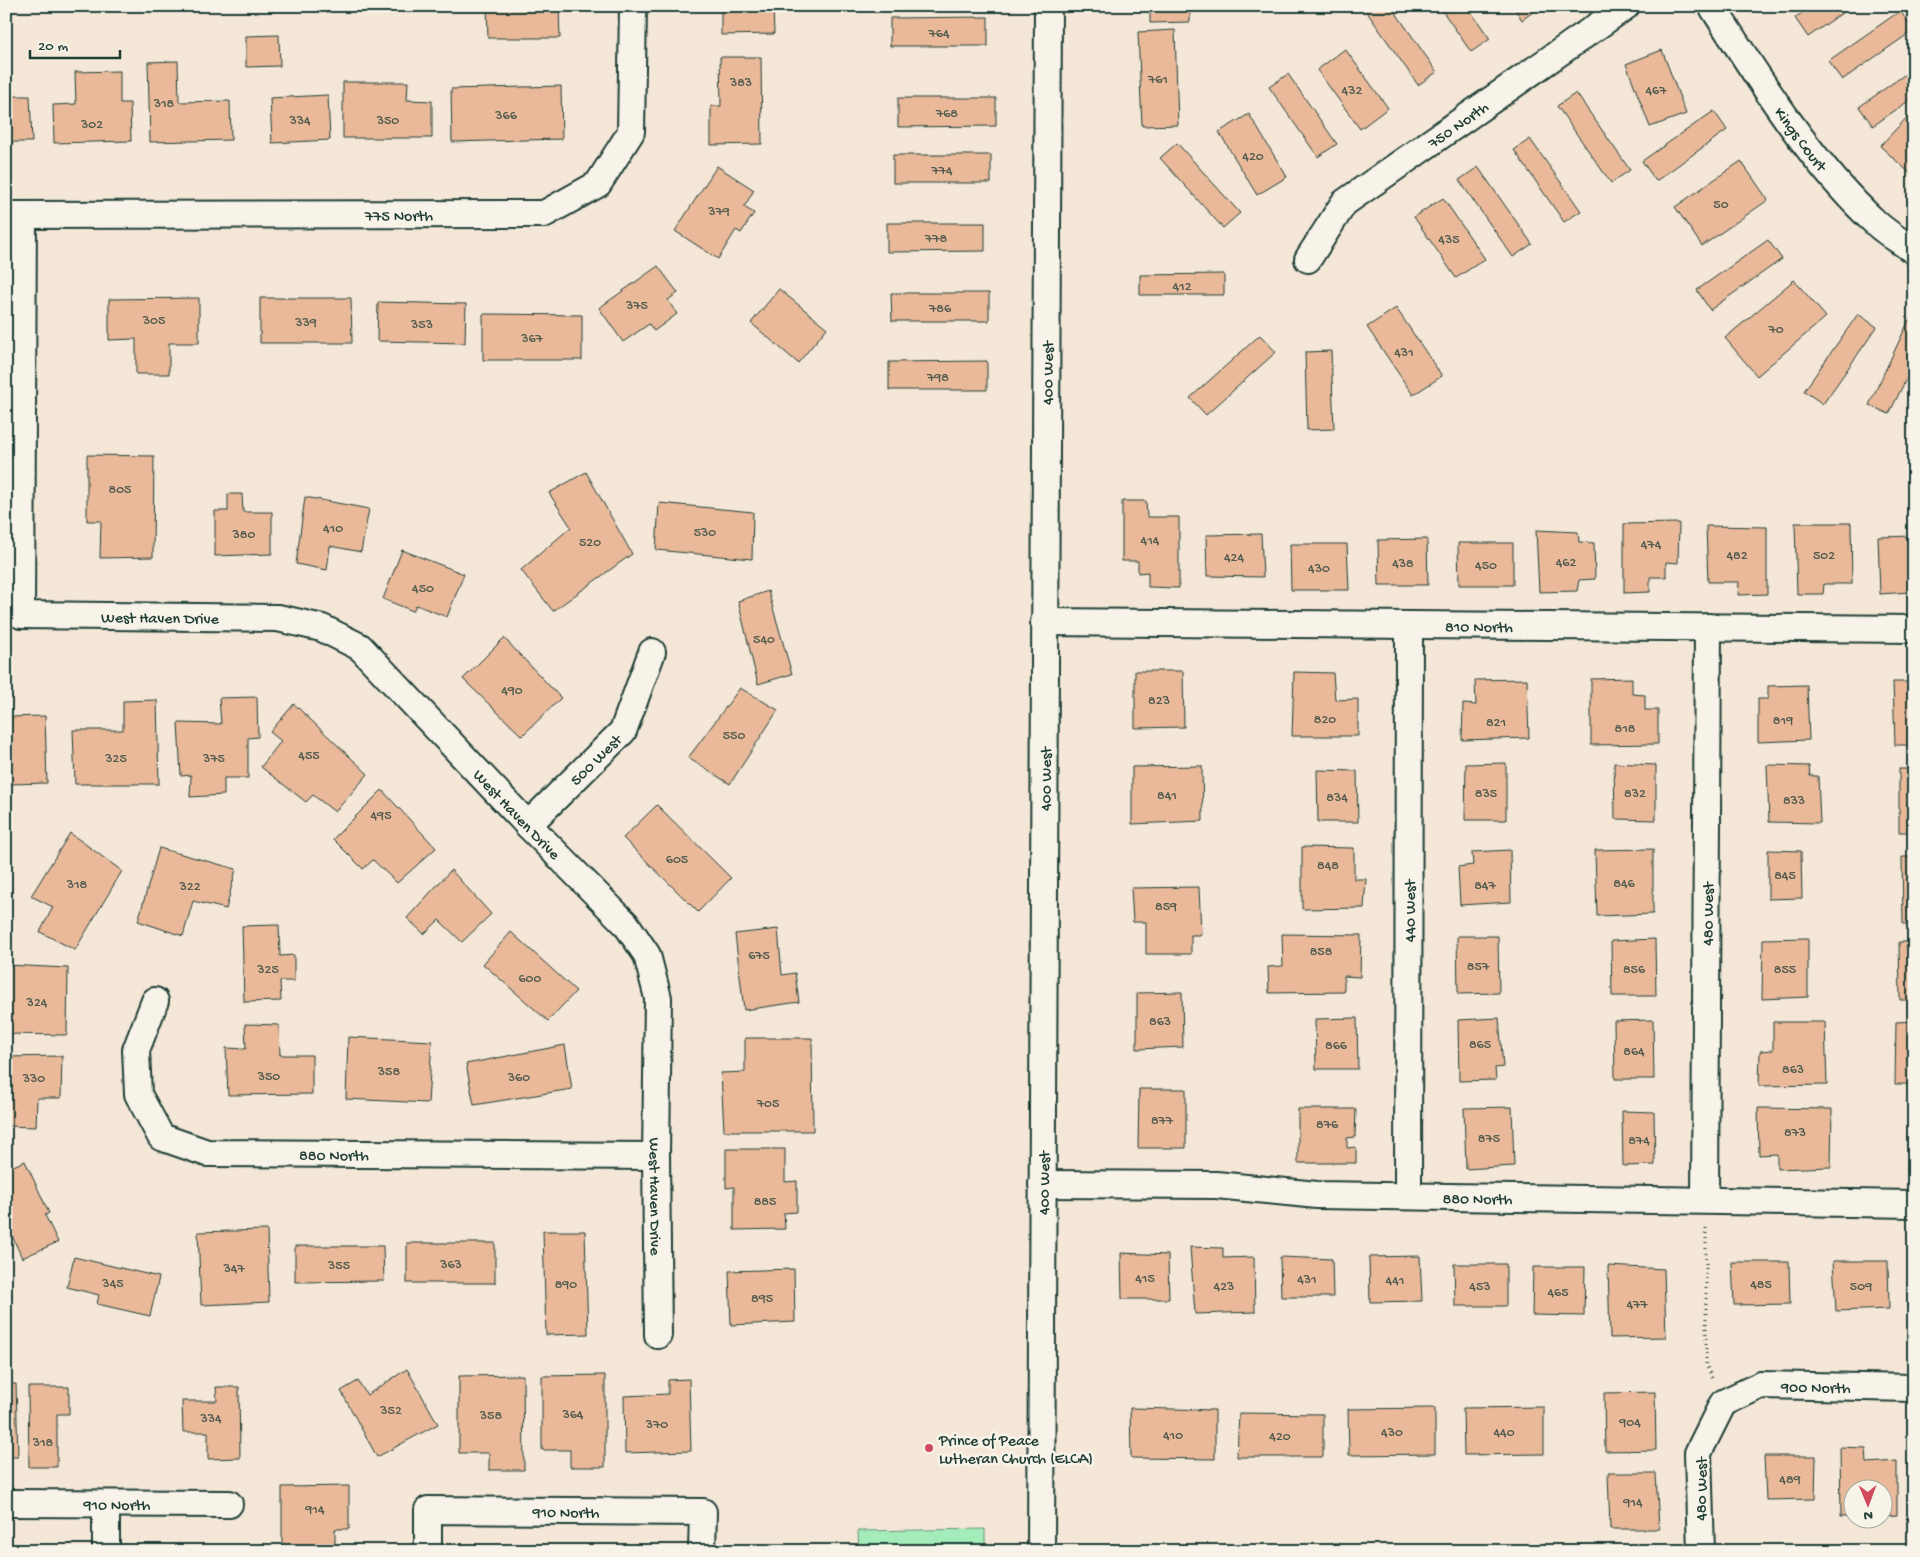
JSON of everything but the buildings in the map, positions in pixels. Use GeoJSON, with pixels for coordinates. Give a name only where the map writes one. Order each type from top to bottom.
{"type":"FeatureCollection","features":[{"type":"Feature","properties":{"kind":"street","name":"775 North"},"geometry":{"type":"LineString","coordinates":[[15,215],[544,214],[598,184],[631,132],[633,6]]}},
{"type":"Feature","properties":{"kind":"street","name":"400 West"},"geometry":{"type":"LineString","coordinates":[[1041,1551],[1048,6]]}},
{"type":"Feature","properties":{"kind":"street","name":"750 North"},"geometry":{"type":"LineString","coordinates":[[1308,259],[1344,203],[1626,6]]}},
{"type":"Feature","properties":{"kind":"street","name":"Kings Court"},"geometry":{"type":"LineString","coordinates":[[1712,6],[1752,68],[1828,172],[1877,224],[1914,251]]}},
{"type":"Feature","properties":{"kind":"street","name":"West Haven Drive"},"geometry":{"type":"LineString","coordinates":[[15,215],[21,615],[278,618],[322,628],[360,647],[528,825],[626,924],[647,955],[658,998],[656,1156],[658,1335]]}},
{"type":"Feature","properties":{"kind":"street","name":"810 North"},"geometry":{"type":"LineString","coordinates":[[1044,622],[1914,630]]}},
{"type":"Feature","properties":{"kind":"street","name":"440 West"},"geometry":{"type":"LineString","coordinates":[[1408,1196],[1409,626]]}},
{"type":"Feature","properties":{"kind":"street","name":"480 West"},"geometry":{"type":"LineString","coordinates":[[1705,1200],[1708,627]]}},
{"type":"Feature","properties":{"kind":"street","name":"500 West"},"geometry":{"type":"LineString","coordinates":[[528,825],[623,731],[652,652]]}},
{"type":"Feature","properties":{"kind":"street","name":"880 North"},"geometry":{"type":"LineString","coordinates":[[155,1001],[136,1050],[138,1094],[161,1137],[207,1153],[656,1156]]}},
{"type":"Feature","properties":{"kind":"street","name":"880 North"},"geometry":{"type":"LineString","coordinates":[[1042,1184],[1216,1184],[1317,1195],[1914,1204]]}},
{"type":"Feature","properties":{"kind":"street","name":"900 North"},"geometry":{"type":"LineString","coordinates":[[1718,1391],[1761,1385],[1914,1388]]}},
{"type":"Feature","properties":{"kind":"street","name":"480 West"},"geometry":{"type":"LineString","coordinates":[[1701,1551],[1698,1453],[1718,1391]]}},
{"type":"Feature","properties":{"kind":"street","name":"910 North"},"geometry":{"type":"LineString","coordinates":[[6,1503],[229,1504]]}},
{"type":"Feature","properties":{"kind":"street"},"geometry":{"type":"LineString","coordinates":[[106,1504],[106,1551]]}},
{"type":"Feature","properties":{"kind":"street","name":"910 North"},"geometry":{"type":"LineString","coordinates":[[428,1551],[428,1510],[703,1512],[702,1551]]}},
{"type":"Feature","properties":{"kind":"path"},"geometry":{"type":"LineString","coordinates":[[1705,1200],[1706,1364],[1718,1391]]}},
{"type":"Feature","properties":{"kind":"green space"},"geometry":{"type":"Polygon","coordinates":[[[985,1529],[985,1551],[859,1551],[858,1531],[985,1529]]]}},
{"type":"Feature","properties":{"kind":"place","name":"Prince of Peace Lutheran Church (ELCA)"},"geometry":{"type":"Point","coordinates":[929,1448]}}]}
